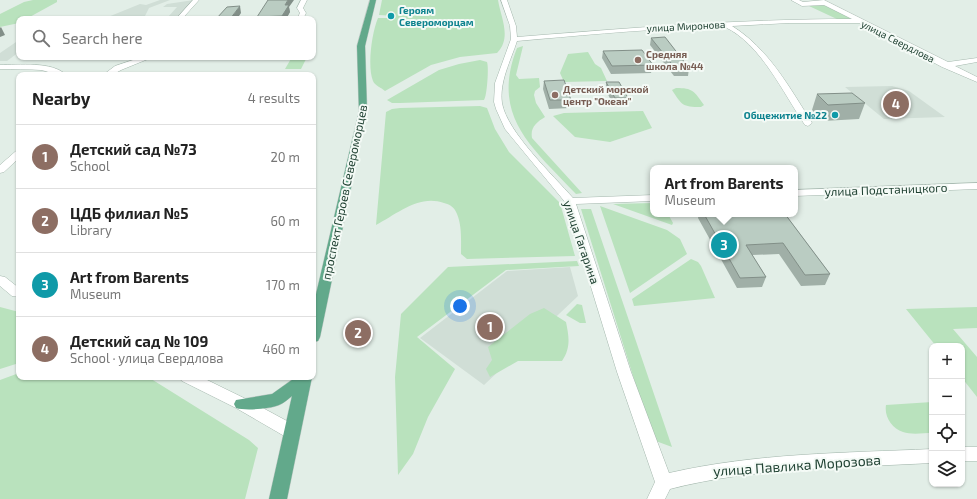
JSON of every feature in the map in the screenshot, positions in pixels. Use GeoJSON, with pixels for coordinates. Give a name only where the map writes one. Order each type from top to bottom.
{"type":"FeatureCollection","features":[{"type":"Feature","properties":{"kind":"main road","name":"проспект Героев Североморцев"},"geometry":{"type":"LineString","coordinates":[[316,323],[363,111],[361,46],[373,0]]}},
{"type":"Feature","properties":{"kind":"main road"},"geometry":{"type":"LineString","coordinates":[[242,404],[276,400],[302,380]]}},
{"type":"Feature","properties":{"kind":"main road"},"geometry":{"type":"LineString","coordinates":[[278,499],[303,380]]}},
{"type":"Feature","properties":{"kind":"street"},"geometry":{"type":"LineString","coordinates":[[182,16],[196,0]]}},
{"type":"Feature","properties":{"kind":"street"},"geometry":{"type":"LineString","coordinates":[[302,16],[303,14],[300,8],[304,0]]}},
{"type":"Feature","properties":{"kind":"street","name":"улица Гагарина"},"geometry":{"type":"LineString","coordinates":[[504,0],[513,26],[514,39],[499,83],[498,102],[500,109],[508,127],[570,201],[624,372],[664,482]]}},
{"type":"Feature","properties":{"kind":"street"},"geometry":{"type":"LineString","coordinates":[[794,0],[802,4],[822,1]]}},
{"type":"Feature","properties":{"kind":"street","name":"улица Свердлова"},"geometry":{"type":"LineString","coordinates":[[822,1],[977,80]]}},
{"type":"Feature","properties":{"kind":"street","name":"улица Миронова"},"geometry":{"type":"LineString","coordinates":[[514,39],[645,28],[725,24],[859,21]]}},
{"type":"Feature","properties":{"kind":"street"},"geometry":{"type":"LineString","coordinates":[[725,24],[734,28],[755,47],[781,82],[808,123]]}},
{"type":"Feature","properties":{"kind":"street"},"geometry":{"type":"LineString","coordinates":[[112,72],[118,68],[141,60]]}},
{"type":"Feature","properties":{"kind":"street"},"geometry":{"type":"LineString","coordinates":[[945,65],[977,60]]}},
{"type":"Feature","properties":{"kind":"street"},"geometry":{"type":"LineString","coordinates":[[1,67],[48,69],[59,72]]}},
{"type":"Feature","properties":{"kind":"street"},"geometry":{"type":"LineString","coordinates":[[0,170],[16,156]]}},
{"type":"Feature","properties":{"kind":"street","name":"улица Подстаницкого"},"geometry":{"type":"LineString","coordinates":[[798,193],[977,186]]}},
{"type":"Feature","properties":{"kind":"street"},"geometry":{"type":"LineString","coordinates":[[570,201],[650,198]]}},
{"type":"Feature","properties":{"kind":"street"},"geometry":{"type":"LineString","coordinates":[[0,280],[16,292]]}},
{"type":"Feature","properties":{"kind":"street"},"geometry":{"type":"LineString","coordinates":[[0,293],[16,293]]}},
{"type":"Feature","properties":{"kind":"street"},"geometry":{"type":"LineString","coordinates":[[193,380],[242,404],[292,432]]}},
{"type":"Feature","properties":{"kind":"street"},"geometry":{"type":"LineString","coordinates":[[965,454],[977,454]]}},
{"type":"Feature","properties":{"kind":"street","name":"улица Павлика Морозова"},"geometry":{"type":"LineString","coordinates":[[664,482],[689,475],[744,467],[929,456]]}},
{"type":"Feature","properties":{"kind":"street"},"geometry":{"type":"LineString","coordinates":[[656,499],[664,482]]}},
{"type":"Feature","properties":{"kind":"shaded area"},"geometry":{"type":"Polygon","coordinates":[[[160,0],[170,0],[149,8],[145,16],[110,16],[140,4],[146,5],[160,0]]]}},
{"type":"Feature","properties":{"kind":"shaded area"},"geometry":{"type":"Polygon","coordinates":[[[194,0],[178,16],[169,16],[177,7],[163,7],[167,4],[194,0]]]}},
{"type":"Feature","properties":{"kind":"shaded area"},"geometry":{"type":"Polygon","coordinates":[[[16,42],[16,54],[7,61],[0,61],[0,53],[16,42]]]}},
{"type":"Feature","properties":{"kind":"shaded area"},"geometry":{"type":"Polygon","coordinates":[[[892,86],[909,91],[945,117],[884,119],[845,87],[892,86]]]}},
{"type":"Feature","properties":{"kind":"shaded area"},"geometry":{"type":"Polygon","coordinates":[[[570,267],[578,296],[484,385],[420,338],[507,271],[570,267]]]}},
{"type":"Feature","properties":{"kind":"green space"},"geometry":{"type":"Polygon","coordinates":[[[33,0],[57,0],[57,2],[31,16],[16,16],[16,24],[0,27],[0,14],[24,2],[33,0]]]}},
{"type":"Feature","properties":{"kind":"green space"},"geometry":{"type":"Polygon","coordinates":[[[382,0],[498,0],[505,34],[504,41],[497,53],[460,57],[431,65],[385,91],[374,83],[370,67],[372,40],[378,18],[391,18],[396,16],[379,15],[382,0]]]}},
{"type":"Feature","properties":{"kind":"green space"},"geometry":{"type":"Polygon","coordinates":[[[809,6],[827,6],[852,20],[839,20],[809,6]]]}},
{"type":"Feature","properties":{"kind":"green space"},"geometry":{"type":"Polygon","coordinates":[[[523,46],[516,75],[519,79],[539,78],[540,87],[535,91],[534,95],[536,103],[545,117],[533,128],[532,138],[582,193],[576,194],[531,146],[520,130],[512,112],[509,93],[510,72],[517,48],[523,46]]]}},
{"type":"Feature","properties":{"kind":"green space"},"geometry":{"type":"Polygon","coordinates":[[[588,52],[595,64],[601,68],[607,81],[564,82],[560,73],[568,54],[588,52]]]}},
{"type":"Feature","properties":{"kind":"green space"},"geometry":{"type":"Polygon","coordinates":[[[290,60],[306,60],[301,69],[285,69],[290,60]]]}},
{"type":"Feature","properties":{"kind":"green space"},"geometry":{"type":"Polygon","coordinates":[[[480,60],[487,62],[488,65],[487,88],[484,100],[392,103],[387,100],[439,70],[480,60]]]}},
{"type":"Feature","properties":{"kind":"green space"},"geometry":{"type":"Polygon","coordinates":[[[676,88],[693,91],[704,105],[701,107],[686,106],[678,99],[672,90],[676,88]]]}},
{"type":"Feature","properties":{"kind":"green space"},"geometry":{"type":"Polygon","coordinates":[[[480,106],[487,108],[495,129],[509,152],[560,203],[575,256],[467,259],[461,254],[459,219],[456,212],[449,205],[435,201],[426,201],[408,206],[376,225],[386,112],[392,109],[400,108],[480,106]]]}},
{"type":"Feature","properties":{"kind":"green space"},"geometry":{"type":"Polygon","coordinates":[[[643,111],[652,128],[610,142],[575,137],[553,116],[564,113],[643,111]]]}},
{"type":"Feature","properties":{"kind":"green space"},"geometry":{"type":"Polygon","coordinates":[[[650,203],[650,217],[670,217],[673,223],[672,225],[613,204],[650,203]]]}},
{"type":"Feature","properties":{"kind":"green space"},"geometry":{"type":"Polygon","coordinates":[[[600,206],[667,230],[680,239],[687,254],[630,293],[600,206]]]}},
{"type":"Feature","properties":{"kind":"green space"},"geometry":{"type":"Polygon","coordinates":[[[581,209],[591,209],[672,447],[653,440],[581,209]]]}},
{"type":"Feature","properties":{"kind":"green space"},"geometry":{"type":"Polygon","coordinates":[[[691,259],[698,262],[701,266],[715,298],[634,306],[632,299],[691,259]]]}},
{"type":"Feature","properties":{"kind":"green space"},"geometry":{"type":"Polygon","coordinates":[[[577,261],[579,266],[506,270],[417,337],[455,369],[428,417],[413,454],[398,475],[395,377],[401,314],[448,267],[577,261]]]}},
{"type":"Feature","properties":{"kind":"green space"},"geometry":{"type":"Polygon","coordinates":[[[577,304],[582,305],[586,323],[580,323],[566,315],[577,304]]]}},
{"type":"Feature","properties":{"kind":"green space"},"geometry":{"type":"Polygon","coordinates":[[[0,307],[16,311],[16,364],[0,369],[0,307]]]}},
{"type":"Feature","properties":{"kind":"green space"},"geometry":{"type":"Polygon","coordinates":[[[977,307],[977,328],[953,329],[965,343],[934,343],[906,309],[977,307]]]}},
{"type":"Feature","properties":{"kind":"green space"},"geometry":{"type":"Polygon","coordinates":[[[544,308],[566,322],[568,347],[562,361],[518,361],[490,377],[486,369],[492,360],[488,347],[530,314],[544,308]]]}},
{"type":"Feature","properties":{"kind":"green space"},"geometry":{"type":"Polygon","coordinates":[[[965,343],[977,357],[977,397],[965,382],[965,343]]]}},
{"type":"Feature","properties":{"kind":"green space"},"geometry":{"type":"Polygon","coordinates":[[[16,374],[16,380],[153,380],[249,440],[258,448],[245,499],[0,499],[0,380],[16,374]]]}},
{"type":"Feature","properties":{"kind":"green space"},"geometry":{"type":"Polygon","coordinates":[[[929,402],[929,433],[906,433],[895,428],[886,414],[886,405],[929,402]]]}},
{"type":"Feature","properties":{"kind":"building"},"geometry":{"type":"Polygon","coordinates":[[[268,0],[288,0],[285,5],[289,5],[282,16],[258,16],[268,0]]]}},
{"type":"Feature","properties":{"kind":"building"},"geometry":{"type":"Polygon","coordinates":[[[240,6],[232,16],[219,16],[227,7],[240,6]]]}},
{"type":"Feature","properties":{"kind":"building"},"geometry":{"type":"Polygon","coordinates":[[[665,37],[689,68],[675,68],[651,38],[665,37]]]}},
{"type":"Feature","properties":{"kind":"building"},"geometry":{"type":"Polygon","coordinates":[[[642,50],[653,65],[612,66],[603,51],[642,50]]]}},
{"type":"Feature","properties":{"kind":"building"},"geometry":{"type":"Polygon","coordinates":[[[564,80],[571,100],[550,100],[544,81],[564,80]]]}},
{"type":"Feature","properties":{"kind":"building"},"geometry":{"type":"Polygon","coordinates":[[[606,82],[619,82],[628,98],[615,98],[606,82]]]}},
{"type":"Feature","properties":{"kind":"building"},"geometry":{"type":"Polygon","coordinates":[[[852,93],[865,103],[828,105],[817,94],[852,93]]]}},
{"type":"Feature","properties":{"kind":"building"},"geometry":{"type":"Polygon","coordinates":[[[706,217],[787,217],[830,274],[805,275],[783,243],[746,245],[766,277],[740,278],[706,217]]]}},
{"type":"Feature","properties":{"kind":"place","name":"Героям Cевероморцам"},"geometry":{"type":"Point","coordinates":[391,16]}},
{"type":"Feature","properties":{"kind":"place","name":"Средняя школа №44"},"geometry":{"type":"Point","coordinates":[638,60]}},
{"type":"Feature","properties":{"kind":"place","name":"Детский морской центр \"Океан\""},"geometry":{"type":"Point","coordinates":[555,95]}},
{"type":"Feature","properties":{"kind":"place","name":"Детский сад № 109"},"geometry":{"type":"Point","coordinates":[896,104]}},
{"type":"Feature","properties":{"kind":"place","name":"Общежитие №22"},"geometry":{"type":"Point","coordinates":[835,115]}},
{"type":"Feature","properties":{"kind":"place","name":"Art from Barents"},"geometry":{"type":"Point","coordinates":[724,245]}},
{"type":"Feature","properties":{"kind":"place","name":"Детский сад №73"},"geometry":{"type":"Point","coordinates":[490,327]}},
{"type":"Feature","properties":{"kind":"place","name":"ЦДБ филиал №5"},"geometry":{"type":"Point","coordinates":[358,333]}}]}
